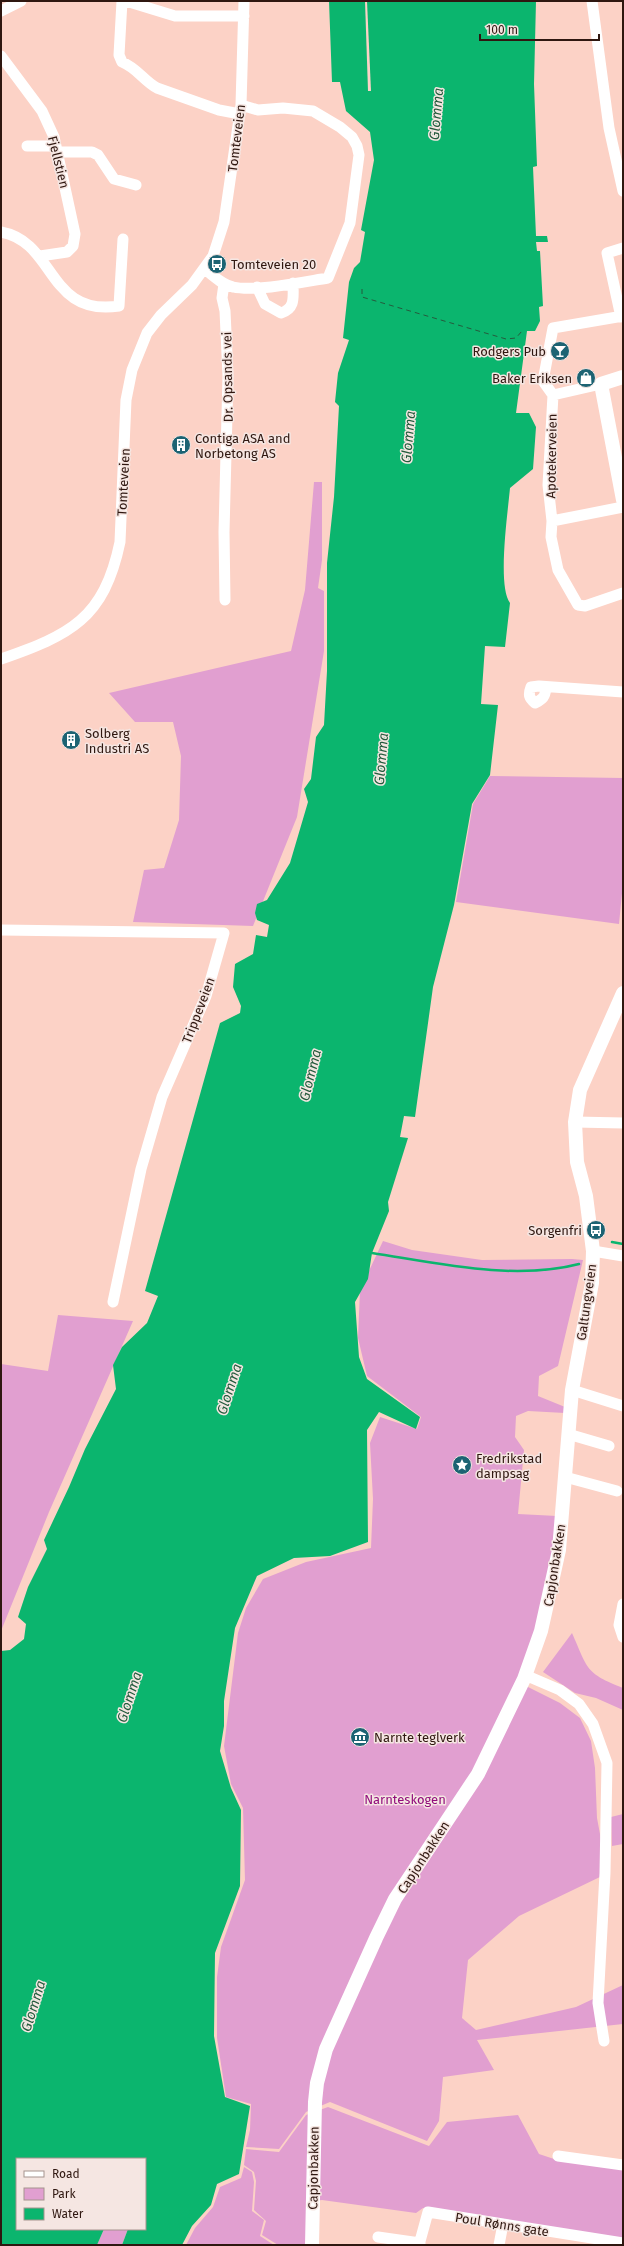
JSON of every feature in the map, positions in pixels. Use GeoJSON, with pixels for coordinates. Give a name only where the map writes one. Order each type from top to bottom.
{"type":"FeatureCollection","features":[{"type":"Feature","properties":{"kind":"main road"},"geometry":{"type":"LineString","coordinates":[[623,377],[601,384],[623,500]]}},
{"type":"Feature","properties":{"kind":"main road","name":"Galtungveien"},"geometry":{"type":"LineString","coordinates":[[565,1477],[572,1390],[592,1283],[593,1250],[586,1196],[577,1162],[575,1122],[580,1090],[623,992]]}},
{"type":"Feature","properties":{"kind":"main road","name":"Capjonbakken"},"geometry":{"type":"LineString","coordinates":[[312,2245],[314,2102],[317,2083],[326,2049],[395,1899],[478,1774],[525,1676],[542,1631],[556,1571],[565,1477]]}},
{"type":"Feature","properties":{"kind":"street"},"geometry":{"type":"LineString","coordinates":[[1,11],[21,1]]}},
{"type":"Feature","properties":{"kind":"street"},"geometry":{"type":"LineString","coordinates":[[122,1],[118,55],[122,62],[131,65],[148,83],[157,88],[219,110],[258,110],[283,108],[313,110],[340,127],[352,138],[359,155],[350,223],[328,278],[257,287],[233,287],[224,284],[204,269]]}},
{"type":"Feature","properties":{"kind":"street"},"geometry":{"type":"LineString","coordinates":[[126,1],[175,16],[244,16]]}},
{"type":"Feature","properties":{"kind":"street","name":"Tomteveien"},"geometry":{"type":"LineString","coordinates":[[1,659],[34,648],[66,632],[86,616],[97,604],[107,586],[115,564],[120,542],[126,400],[132,370],[147,333],[204,269],[220,239],[224,222],[240,109],[244,1]]}},
{"type":"Feature","properties":{"kind":"street"},"geometry":{"type":"LineString","coordinates":[[592,1],[609,128],[623,191]]}},
{"type":"Feature","properties":{"kind":"street","name":"Fjellstien"},"geometry":{"type":"LineString","coordinates":[[1,56],[42,111],[56,149],[75,234],[73,246],[67,252],[40,256]]}},
{"type":"Feature","properties":{"kind":"street"},"geometry":{"type":"LineString","coordinates":[[27,146],[92,152],[98,155],[114,179],[136,185]]}},
{"type":"Feature","properties":{"kind":"street"},"geometry":{"type":"LineString","coordinates":[[1,232],[15,237],[40,256],[60,285],[82,303],[93,306],[120,306],[123,239]]}},
{"type":"Feature","properties":{"kind":"street"},"geometry":{"type":"LineString","coordinates":[[622,317],[607,253],[623,248]]}},
{"type":"Feature","properties":{"kind":"street"},"geometry":{"type":"LineString","coordinates":[[257,287],[265,304],[281,313],[291,308],[294,302],[293,283]]}},
{"type":"Feature","properties":{"kind":"street","name":"Dr. Opsands vei"},"geometry":{"type":"LineString","coordinates":[[224,284],[222,298],[225,311],[228,376],[224,524],[225,600]]}},
{"type":"Feature","properties":{"kind":"street","name":"Apotekerveien"},"geometry":{"type":"LineString","coordinates":[[622,317],[553,328],[543,381],[553,396],[548,485],[552,520],[551,537],[558,570],[578,605],[584,606],[623,592]]}},
{"type":"Feature","properties":{"kind":"street"},"geometry":{"type":"LineString","coordinates":[[553,396],[601,384]]}},
{"type":"Feature","properties":{"kind":"street"},"geometry":{"type":"LineString","coordinates":[[552,520],[623,507]]}},
{"type":"Feature","properties":{"kind":"street"},"geometry":{"type":"LineString","coordinates":[[546,688],[623,692]]}},
{"type":"Feature","properties":{"kind":"street","name":"Trippeveien"},"geometry":{"type":"LineString","coordinates":[[1,930],[224,933],[206,996],[158,1111],[141,1169],[113,1302]]}},
{"type":"Feature","properties":{"kind":"street"},"geometry":{"type":"LineString","coordinates":[[575,1122],[623,1123]]}},
{"type":"Feature","properties":{"kind":"street"},"geometry":{"type":"LineString","coordinates":[[593,1250],[623,1256]]}},
{"type":"Feature","properties":{"kind":"street"},"geometry":{"type":"LineString","coordinates":[[572,1390],[623,1406]]}},
{"type":"Feature","properties":{"kind":"street"},"geometry":{"type":"LineString","coordinates":[[568,1434],[609,1446]]}},
{"type":"Feature","properties":{"kind":"street"},"geometry":{"type":"LineString","coordinates":[[565,1477],[617,1491]]}},
{"type":"Feature","properties":{"kind":"street"},"geometry":{"type":"LineString","coordinates":[[623,1604],[620,1624],[623,1637]]}},
{"type":"Feature","properties":{"kind":"street"},"geometry":{"type":"LineString","coordinates":[[525,1676],[560,1690],[579,1704],[593,1724],[607,1763],[605,1858],[598,2003],[604,2041]]}},
{"type":"Feature","properties":{"kind":"street"},"geometry":{"type":"LineString","coordinates":[[558,2156],[623,2165]]}},
{"type":"Feature","properties":{"kind":"street","name":"Poul Rønns gate"},"geometry":{"type":"LineString","coordinates":[[419,2244],[428,2212],[623,2243]]}},
{"type":"Feature","properties":{"kind":"street"},"geometry":{"type":"LineString","coordinates":[[499,2245],[503,2224]]}},
{"type":"Feature","properties":{"kind":"street"},"geometry":{"type":"LineString","coordinates":[[378,2237],[419,2244]]}},
{"type":"Feature","properties":{"kind":"green space"},"geometry":{"type":"Polygon","coordinates":[[[314,482],[322,482],[322,560],[318,588],[324,591],[324,651],[297,817],[253,926],[133,922],[144,870],[164,868],[179,820],[181,756],[173,722],[135,722],[109,693],[291,651],[305,590],[314,482]]]}},
{"type":"Feature","properties":{"kind":"green space"},"geometry":{"type":"Polygon","coordinates":[[[490,776],[623,778],[623,883],[619,924],[456,902],[473,804],[490,776]]]}},
{"type":"Feature","properties":{"kind":"green space","name":"Narnteskogen"},"geometry":{"type":"Polygon","coordinates":[[[383,1241],[412,1250],[482,1260],[583,1260],[558,1366],[539,1376],[538,1396],[565,1407],[565,1413],[528,1411],[516,1416],[515,1437],[524,1450],[518,1514],[557,1516],[552,1568],[520,1683],[560,1703],[580,1718],[591,1741],[595,1768],[597,1818],[603,1850],[602,1876],[519,1916],[468,1960],[462,2018],[476,2030],[576,2007],[623,1985],[623,2024],[477,2040],[494,2070],[443,2077],[439,2121],[427,2141],[330,2102],[306,2112],[279,2149],[246,2147],[250,2130],[251,2104],[226,2097],[217,2038],[217,1977],[221,1947],[245,1880],[243,1808],[231,1784],[224,1746],[238,1633],[246,1608],[263,1579],[306,1562],[371,1548],[373,1499],[370,1443],[380,1417],[417,1429],[421,1417],[367,1376],[358,1338],[360,1290],[383,1241]]]}},
{"type":"Feature","properties":{"kind":"green space"},"geometry":{"type":"Polygon","coordinates":[[[58,1315],[133,1321],[49,1512],[1,1631],[1,1364],[48,1371],[58,1315]]]}},
{"type":"Feature","properties":{"kind":"green space"},"geometry":{"type":"Polygon","coordinates":[[[572,1633],[581,1655],[589,1668],[601,1678],[623,1688],[623,1710],[596,1698],[575,1693],[543,1672],[572,1633]]]}},
{"type":"Feature","properties":{"kind":"green space"},"geometry":{"type":"Polygon","coordinates":[[[623,1814],[623,1844],[612,1846],[611,1817],[623,1814]]]}},
{"type":"Feature","properties":{"kind":"green space"},"geometry":{"type":"Polygon","coordinates":[[[328,2107],[429,2146],[447,2122],[518,2115],[539,2154],[557,2160],[623,2169],[623,2240],[423,2208],[416,2213],[322,2200],[308,2202],[306,2245],[278,2245],[262,2235],[266,2221],[254,2210],[256,2181],[254,2172],[244,2165],[246,2149],[279,2152],[306,2115],[328,2107]]]}},
{"type":"Feature","properties":{"kind":"green space"},"geometry":{"type":"Polygon","coordinates":[[[244,2167],[252,2172],[254,2182],[252,2211],[264,2220],[260,2236],[274,2245],[186,2245],[195,2228],[213,2207],[220,2187],[241,2178],[244,2167]]]}},
{"type":"Feature","properties":{"kind":"green space"},"geometry":{"type":"Polygon","coordinates":[[[104,2230],[128,2230],[122,2245],[97,2245],[104,2230]]]}},
{"type":"Feature","properties":{"kind":"water","name":"Glomma"},"geometry":{"type":"Polygon","coordinates":[[[329,1],[536,1],[534,84],[537,166],[533,167],[536,236],[547,236],[548,242],[536,242],[537,251],[540,251],[543,306],[539,307],[540,321],[535,331],[527,331],[516,413],[529,413],[536,427],[533,469],[510,488],[504,548],[504,581],[506,594],[510,603],[505,647],[485,646],[481,704],[498,705],[490,775],[472,804],[454,905],[433,987],[415,1117],[404,1116],[400,1137],[408,1138],[388,1202],[389,1211],[372,1253],[368,1279],[355,1302],[359,1357],[367,1379],[420,1417],[416,1429],[379,1412],[367,1430],[368,1542],[330,1556],[294,1558],[257,1576],[235,1628],[224,1701],[224,1726],[220,1751],[231,1788],[241,1810],[240,1886],[215,1953],[214,2036],[225,2097],[250,2106],[239,2174],[217,2184],[211,2205],[192,2226],[182,2245],[122,2245],[128,2230],[146,2230],[146,2158],[16,2158],[16,2230],[104,2230],[97,2245],[1,2245],[1,1651],[10,1650],[24,1639],[26,1624],[18,1617],[28,1587],[47,1549],[44,1540],[85,1449],[116,1389],[113,1365],[122,1347],[147,1323],[158,1296],[145,1291],[220,1023],[240,1013],[241,1006],[233,987],[235,964],[253,954],[256,935],[267,937],[269,925],[257,920],[255,913],[257,904],[267,900],[290,863],[308,802],[304,789],[311,779],[316,737],[324,725],[327,671],[327,563],[334,497],[339,406],[335,402],[338,373],[349,340],[343,338],[349,282],[354,268],[360,262],[365,232],[361,230],[374,160],[370,132],[346,111],[340,82],[332,82],[329,1]]]}},
{"type":"Feature","properties":{"kind":"pier"},"geometry":{"type":"Polygon","coordinates":[[[365,1],[367,1],[371,91],[368,91],[365,1]]]}},
{"type":"Feature","properties":{"kind":"waterway"},"geometry":{"type":"LineString","coordinates":[[612,1242],[623,1244]]}},
{"type":"Feature","properties":{"kind":"waterway"},"geometry":{"type":"LineString","coordinates":[[372,1253],[475,1269],[502,1271],[554,1269],[579,1264]]}},
{"type":"Feature","properties":{"kind":"ferry route"},"geometry":{"type":"LineString","coordinates":[[362,289],[362,297],[506,339],[516,338],[522,331]]}},
{"type":"Feature","properties":{"kind":"place","name":"Tomteveien 20"},"geometry":{"type":"Point","coordinates":[217,264]}},
{"type":"Feature","properties":{"kind":"place","name":"Rodgers Pub"},"geometry":{"type":"Point","coordinates":[560,351]}},
{"type":"Feature","properties":{"kind":"place","name":"Baker Eriksen"},"geometry":{"type":"Point","coordinates":[586,378]}},
{"type":"Feature","properties":{"kind":"place","name":"Contiga ASA and Norbetong AS"},"geometry":{"type":"Point","coordinates":[181,445]}},
{"type":"Feature","properties":{"kind":"place","name":"Solberg Industri AS"},"geometry":{"type":"Point","coordinates":[71,740]}},
{"type":"Feature","properties":{"kind":"place","name":"Sorgenfri"},"geometry":{"type":"Point","coordinates":[596,1230]}},
{"type":"Feature","properties":{"kind":"place","name":"Fredrikstad dampsag"},"geometry":{"type":"Point","coordinates":[462,1465]}},
{"type":"Feature","properties":{"kind":"place","name":"Narnte teglverk"},"geometry":{"type":"Point","coordinates":[360,1737]}}]}
